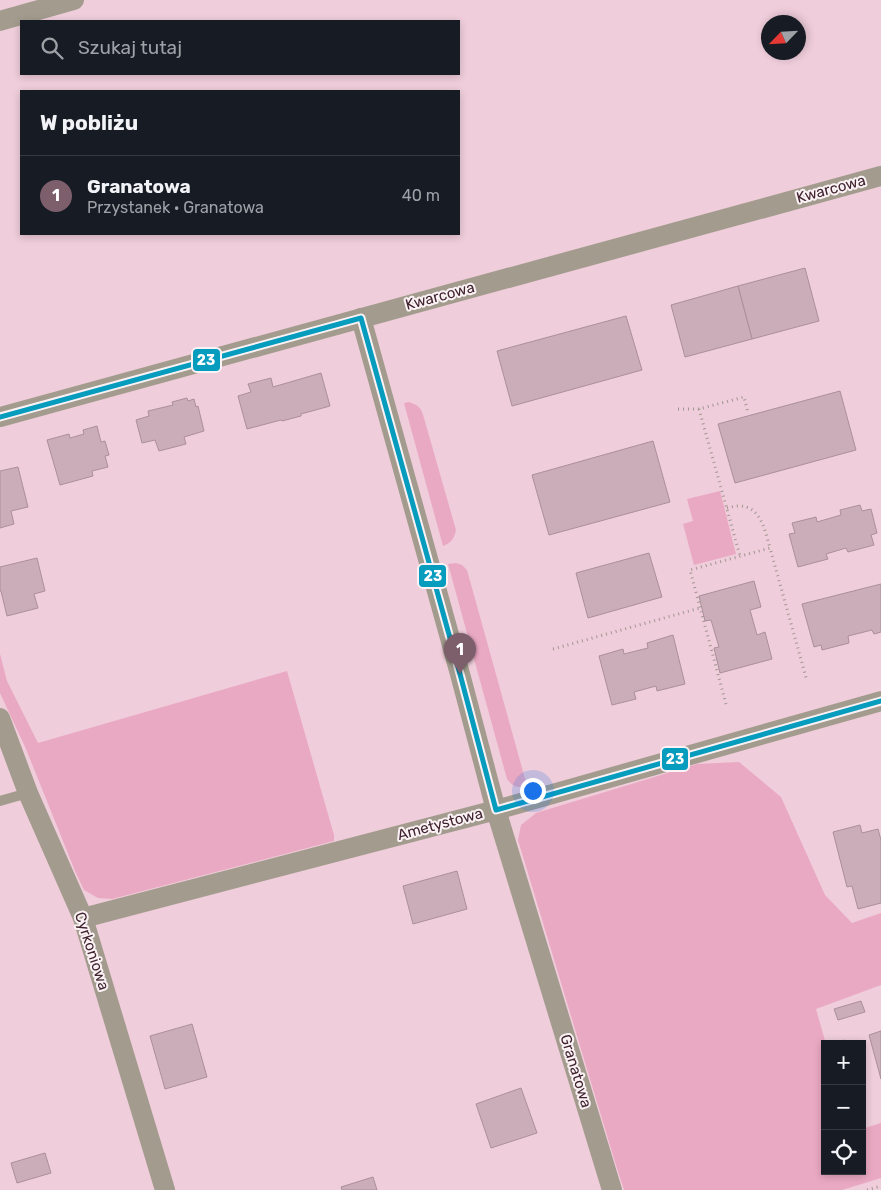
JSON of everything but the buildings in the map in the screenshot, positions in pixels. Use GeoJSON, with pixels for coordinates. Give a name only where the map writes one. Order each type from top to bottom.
{"type":"FeatureCollection","features":[{"type":"Feature","properties":{"kind":"street"},"geometry":{"type":"LineString","coordinates":[[0,21],[74,0]]}},
{"type":"Feature","properties":{"kind":"street","name":"Kwarcowa"},"geometry":{"type":"LineString","coordinates":[[0,417],[881,176]]}},
{"type":"Feature","properties":{"kind":"street","name":"Granatowa"},"geometry":{"type":"LineString","coordinates":[[360,318],[473,721],[496,810],[612,1190]]}},
{"type":"Feature","properties":{"kind":"street","name":"Ametystowa"},"geometry":{"type":"LineString","coordinates":[[83,918],[496,810],[881,701]]}},
{"type":"Feature","properties":{"kind":"street","name":"Cyrkoniowa"},"geometry":{"type":"LineString","coordinates":[[0,718],[28,793],[83,918],[165,1190]]}},
{"type":"Feature","properties":{"kind":"lane"},"geometry":{"type":"LineString","coordinates":[[0,801],[28,793]]}},
{"type":"Feature","properties":{"kind":"path"},"geometry":{"type":"LineString","coordinates":[[678,409],[699,410],[744,397],[748,413]]}},
{"type":"Feature","properties":{"kind":"path"},"geometry":{"type":"LineString","coordinates":[[699,410],[740,556]]}},
{"type":"Feature","properties":{"kind":"path"},"geometry":{"type":"LineString","coordinates":[[727,508],[741,506],[753,510],[762,522],[806,681]]}},
{"type":"Feature","properties":{"kind":"path"},"geometry":{"type":"LineString","coordinates":[[726,704],[690,570],[770,548]]}},
{"type":"Feature","properties":{"kind":"path"},"geometry":{"type":"LineString","coordinates":[[553,649],[700,608]]}},
{"type":"Feature","properties":{"kind":"path"},"geometry":{"type":"LineString","coordinates":[[867,1190],[881,1186]]}},
{"type":"Feature","properties":{"kind":"shaded area"},"geometry":{"type":"Polygon","coordinates":[[[409,402],[418,406],[422,412],[456,530],[452,540],[443,546],[404,403],[409,402]]]}},
{"type":"Feature","properties":{"kind":"shaded area"},"geometry":{"type":"Polygon","coordinates":[[[720,491],[736,554],[694,565],[683,524],[693,521],[687,499],[720,491]]]}},
{"type":"Feature","properties":{"kind":"shaded area"},"geometry":{"type":"Polygon","coordinates":[[[456,563],[462,565],[467,570],[527,786],[516,786],[507,779],[448,564],[456,563]]]}},
{"type":"Feature","properties":{"kind":"shaded area"},"geometry":{"type":"Polygon","coordinates":[[[0,654],[7,681],[38,743],[287,671],[334,835],[334,841],[112,899],[98,898],[84,890],[26,749],[0,693],[0,654]]]}},
{"type":"Feature","properties":{"kind":"shaded area"},"geometry":{"type":"Polygon","coordinates":[[[739,762],[781,797],[825,895],[852,923],[881,913],[881,985],[816,1009],[825,1040],[821,1040],[821,1175],[866,1175],[866,1128],[881,1123],[881,1178],[842,1190],[624,1190],[518,840],[521,825],[536,813],[697,764],[739,762]]]}},
{"type":"Feature","properties":{"kind":"transit line","name":"23"},"geometry":{"type":"LineString","coordinates":[[0,417],[361,318],[496,810],[881,701]]}},
{"type":"Feature","properties":{"kind":"place","name":"Granatowa"},"geometry":{"type":"Point","coordinates":[460,674]}}]}
